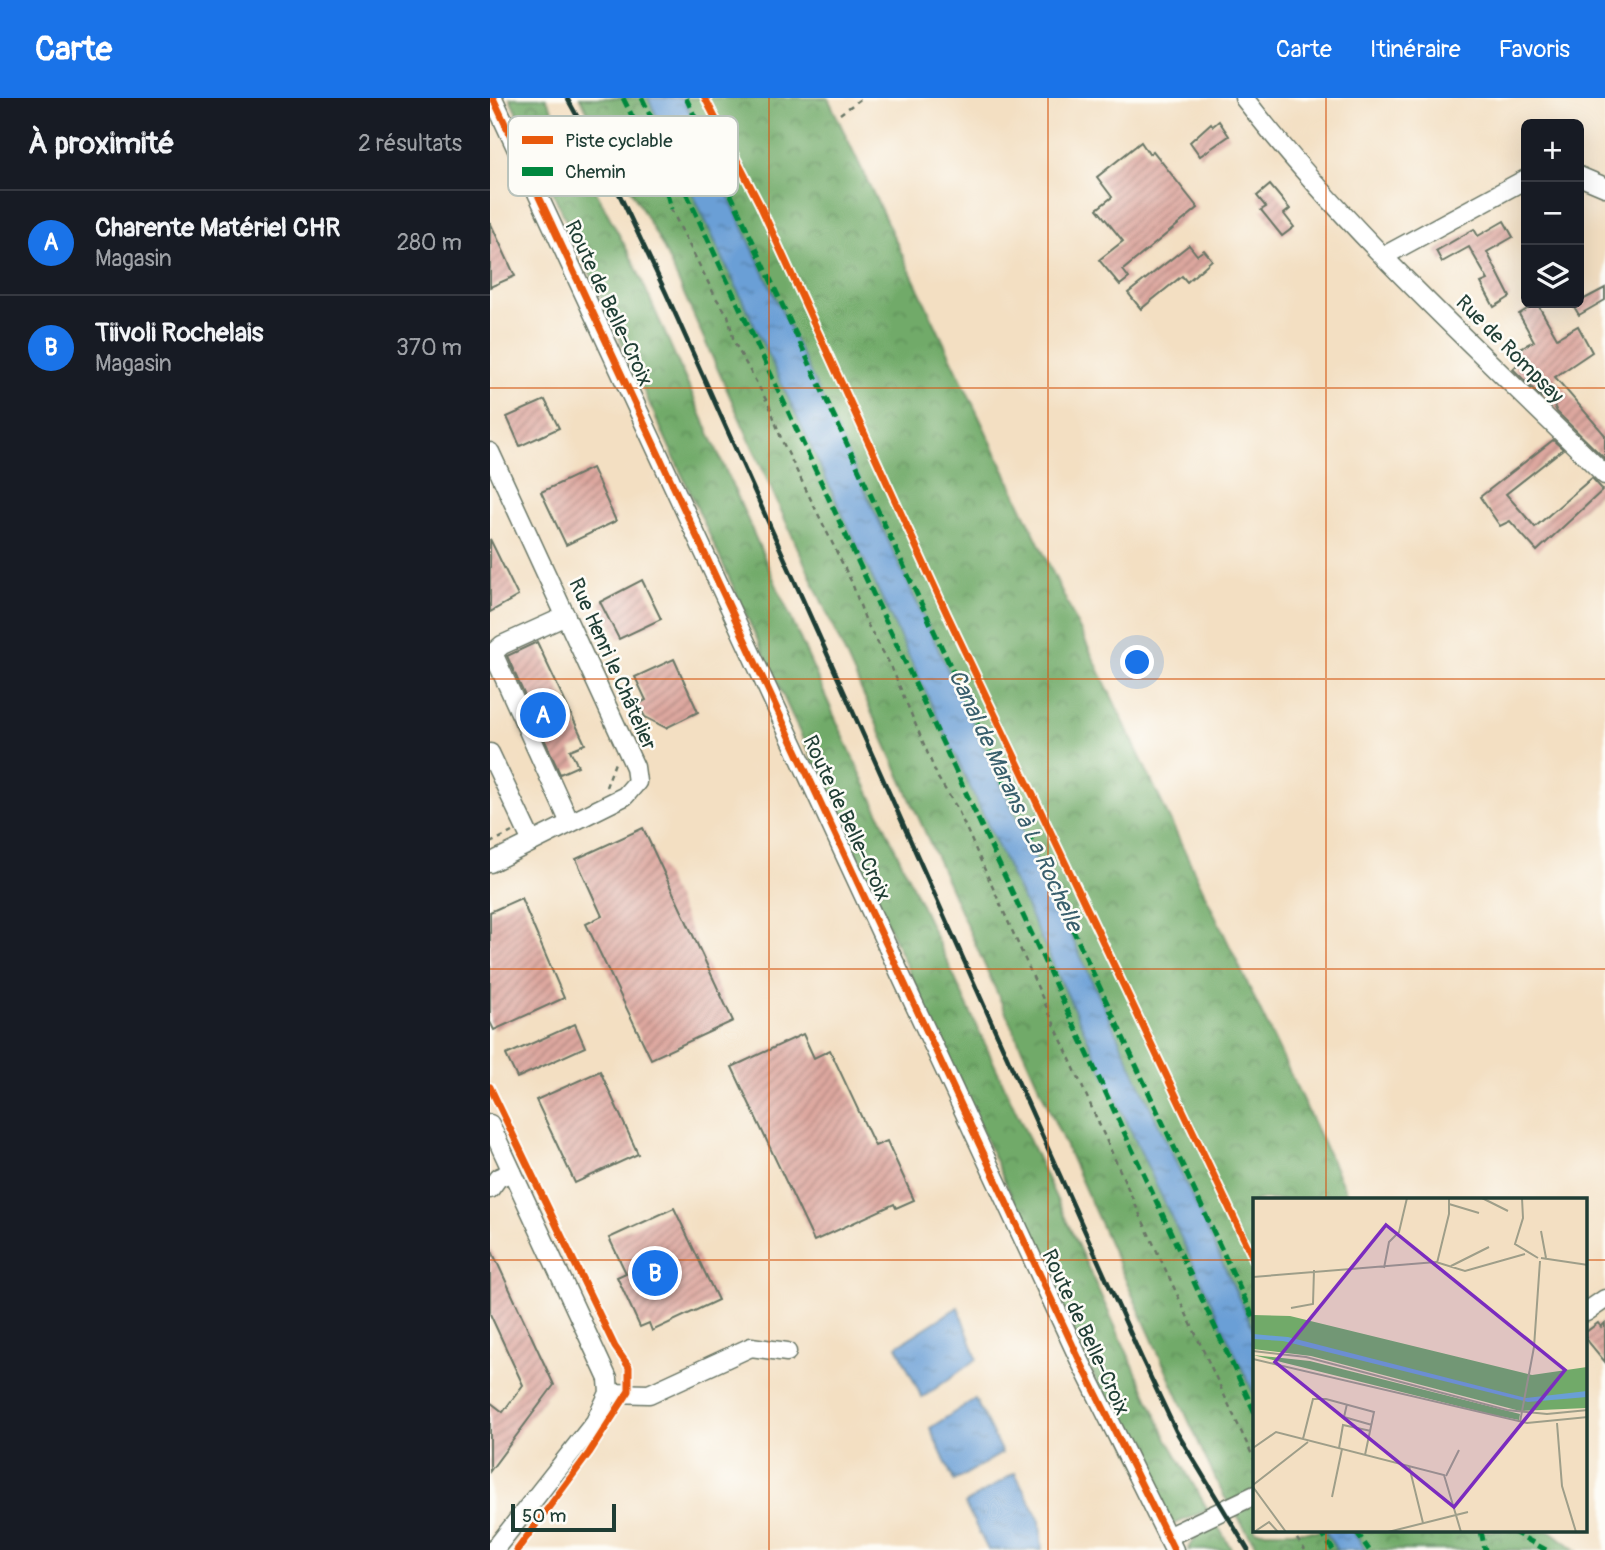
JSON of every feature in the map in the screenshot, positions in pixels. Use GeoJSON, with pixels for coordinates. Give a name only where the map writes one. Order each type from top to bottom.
{"type":"FeatureCollection","features":[{"type":"Feature","properties":{"kind":"street","name":"Route de Belle-Croix"},"geometry":{"type":"LineString","coordinates":[[493,98],[508,130]]}},
{"type":"Feature","properties":{"kind":"street","name":"Rue de Rompsay"},"geometry":{"type":"LineString","coordinates":[[1244,98],[1319,188],[1384,256],[1605,475]]}},
{"type":"Feature","properties":{"kind":"street"},"geometry":{"type":"LineString","coordinates":[[1584,178],[1605,187]]}},
{"type":"Feature","properties":{"kind":"street"},"geometry":{"type":"LineString","coordinates":[[1384,256],[1521,182]]}},
{"type":"Feature","properties":{"kind":"street","name":"Route de Belle-Croix"},"geometry":{"type":"LineString","coordinates":[[539,196],[1080,1361],[1171,1544]]}},
{"type":"Feature","properties":{"kind":"street","name":"Rue Henri le Châtelier"},"geometry":{"type":"LineString","coordinates":[[490,452],[635,767],[637,782],[625,796],[569,823],[528,834],[490,863]]}},
{"type":"Feature","properties":{"kind":"street"},"geometry":{"type":"LineString","coordinates":[[566,616],[502,645],[493,653],[569,823]]}},
{"type":"Feature","properties":{"kind":"street"},"geometry":{"type":"LineString","coordinates":[[490,753],[528,834]]}},
{"type":"Feature","properties":{"kind":"street"},"geometry":{"type":"LineString","coordinates":[[490,1124],[608,1379],[609,1393],[594,1422],[494,1550]]}},
{"type":"Feature","properties":{"kind":"street"},"geometry":{"type":"LineString","coordinates":[[490,1189],[498,1178],[512,1172]]}},
{"type":"Feature","properties":{"kind":"street"},"geometry":{"type":"LineString","coordinates":[[1588,1311],[1605,1299]]}},
{"type":"Feature","properties":{"kind":"street"},"geometry":{"type":"LineString","coordinates":[[609,1393],[649,1394],[751,1347],[787,1352]]}},
{"type":"Feature","properties":{"kind":"street"},"geometry":{"type":"LineString","coordinates":[[1171,1544],[1253,1496]]}},
{"type":"Feature","properties":{"kind":"path"},"geometry":{"type":"LineString","coordinates":[[840,114],[862,98]]}},
{"type":"Feature","properties":{"kind":"path"},"geometry":{"type":"LineString","coordinates":[[671,209],[716,298],[728,315],[734,342],[771,407],[782,441],[852,583],[866,622],[891,666],[938,779],[957,808],[1140,1215],[1253,1457]]}},
{"type":"Feature","properties":{"kind":"path"},"geometry":{"type":"LineString","coordinates":[[605,789],[618,756]]}},
{"type":"Feature","properties":{"kind":"path"},"geometry":{"type":"LineString","coordinates":[[490,843],[528,834]]}},
{"type":"Feature","properties":{"kind":"path"},"geometry":{"type":"LineString","coordinates":[[1293,1532],[1306,1550]]}},
{"type":"Feature","properties":{"kind":"green space"},"geometry":{"type":"Polygon","coordinates":[[[510,98],[546,98],[556,116],[518,116],[510,98]]]}},
{"type":"Feature","properties":{"kind":"green space"},"geometry":{"type":"Polygon","coordinates":[[[580,98],[828,98],[1349,1198],[1253,1198],[1253,1532],[1552,1532],[1576,1550],[1259,1550],[1224,1496],[1205,1457],[663,247],[635,196],[738,196],[738,116],[590,116],[580,98]]]}},
{"type":"Feature","properties":{"kind":"green space"},"geometry":{"type":"Polygon","coordinates":[[[555,196],[598,196],[634,263],[840,729],[1166,1437],[1208,1510],[1172,1525],[1158,1507],[1097,1383],[555,196]]]}},
{"type":"Feature","properties":{"kind":"green space"},"geometry":{"type":"Polygon","coordinates":[[[1214,1520],[1232,1550],[1188,1550],[1201,1528],[1214,1520]]]}},
{"type":"Feature","properties":{"kind":"water"},"geometry":{"type":"Polygon","coordinates":[[[648,98],[683,98],[691,116],[656,116],[648,98]]]}},
{"type":"Feature","properties":{"kind":"water"},"geometry":{"type":"Polygon","coordinates":[[[694,196],[728,196],[1253,1329],[1253,1392],[694,196]]]}},
{"type":"Feature","properties":{"kind":"water"},"geometry":{"type":"Polygon","coordinates":[[[958,1307],[977,1359],[922,1398],[897,1346],[958,1307]]]}},
{"type":"Feature","properties":{"kind":"water"},"geometry":{"type":"Polygon","coordinates":[[[975,1399],[1002,1453],[954,1481],[930,1428],[975,1399]]]}},
{"type":"Feature","properties":{"kind":"water"},"geometry":{"type":"Polygon","coordinates":[[[1015,1473],[1040,1521],[1042,1550],[988,1550],[965,1504],[1015,1473]]]}},
{"type":"Feature","properties":{"kind":"water"},"geometry":{"type":"Polygon","coordinates":[[[1326,1532],[1353,1532],[1366,1550],[1337,1550],[1326,1532]]]}},
{"type":"Feature","properties":{"kind":"building"},"geometry":{"type":"Polygon","coordinates":[[[1219,121],[1229,136],[1200,156],[1190,142],[1211,123],[1213,126],[1219,121]]]}},
{"type":"Feature","properties":{"kind":"building"},"geometry":{"type":"Polygon","coordinates":[[[1141,142],[1149,154],[1153,151],[1198,208],[1123,270],[1129,278],[1120,285],[1099,260],[1123,241],[1097,209],[1112,197],[1097,177],[1141,142]]]}},
{"type":"Feature","properties":{"kind":"building"},"geometry":{"type":"Polygon","coordinates":[[[1270,185],[1290,209],[1284,214],[1294,227],[1282,236],[1261,210],[1266,207],[1257,196],[1270,185]]]}},
{"type":"Feature","properties":{"kind":"building"},"geometry":{"type":"Polygon","coordinates":[[[1504,221],[1513,237],[1487,252],[1510,297],[1494,307],[1481,283],[1488,280],[1469,247],[1442,262],[1436,251],[1474,229],[1478,236],[1504,221]]]}},
{"type":"Feature","properties":{"kind":"building"},"geometry":{"type":"Polygon","coordinates":[[[490,222],[515,276],[490,287],[490,222]]]}},
{"type":"Feature","properties":{"kind":"building"},"geometry":{"type":"Polygon","coordinates":[[[1189,245],[1197,255],[1204,250],[1212,260],[1187,282],[1182,276],[1141,309],[1128,293],[1189,245]]]}},
{"type":"Feature","properties":{"kind":"building"},"geometry":{"type":"Polygon","coordinates":[[[1605,288],[1605,300],[1579,315],[1575,308],[1584,308],[1584,299],[1605,288]]]}},
{"type":"Feature","properties":{"kind":"building"},"geometry":{"type":"Polygon","coordinates":[[[1529,308],[1540,308],[1557,338],[1578,326],[1592,352],[1555,377],[1605,435],[1605,459],[1557,412],[1548,393],[1541,397],[1513,369],[1519,363],[1513,352],[1534,341],[1519,314],[1529,308]]]}},
{"type":"Feature","properties":{"kind":"building"},"geometry":{"type":"Polygon","coordinates":[[[545,400],[559,428],[520,446],[507,417],[545,400]]]}},
{"type":"Feature","properties":{"kind":"building"},"geometry":{"type":"Polygon","coordinates":[[[1553,440],[1563,449],[1506,494],[1535,527],[1592,478],[1603,490],[1537,551],[1510,521],[1500,526],[1480,497],[1553,440]]]}},
{"type":"Feature","properties":{"kind":"building"},"geometry":{"type":"Polygon","coordinates":[[[592,468],[616,521],[566,545],[541,492],[592,468]]]}},
{"type":"Feature","properties":{"kind":"building"},"geometry":{"type":"Polygon","coordinates":[[[490,539],[518,596],[490,612],[490,539]]]}},
{"type":"Feature","properties":{"kind":"building"},"geometry":{"type":"Polygon","coordinates":[[[642,580],[661,619],[619,639],[600,602],[642,580]]]}},
{"type":"Feature","properties":{"kind":"building"},"geometry":{"type":"Polygon","coordinates":[[[537,642],[585,744],[570,750],[578,766],[560,774],[507,656],[537,642]]]}},
{"type":"Feature","properties":{"kind":"building"},"geometry":{"type":"Polygon","coordinates":[[[674,659],[698,712],[666,728],[645,717],[638,704],[646,700],[635,677],[674,659]]]}},
{"type":"Feature","properties":{"kind":"building"},"geometry":{"type":"Polygon","coordinates":[[[643,828],[733,1021],[651,1059],[586,924],[602,916],[576,859],[643,828]]]}},
{"type":"Feature","properties":{"kind":"building"},"geometry":{"type":"Polygon","coordinates":[[[521,898],[564,998],[494,1030],[490,1022],[490,912],[521,898]]]}},
{"type":"Feature","properties":{"kind":"building"},"geometry":{"type":"Polygon","coordinates":[[[575,1024],[585,1047],[517,1078],[506,1055],[575,1024]]]}},
{"type":"Feature","properties":{"kind":"building"},"geometry":{"type":"Polygon","coordinates":[[[803,1034],[814,1058],[830,1050],[875,1146],[887,1141],[914,1200],[896,1208],[894,1204],[814,1241],[732,1067],[803,1034]]]}},
{"type":"Feature","properties":{"kind":"building"},"geometry":{"type":"Polygon","coordinates":[[[600,1071],[638,1154],[575,1183],[536,1100],[600,1071]]]}},
{"type":"Feature","properties":{"kind":"building"},"geometry":{"type":"Polygon","coordinates":[[[674,1208],[718,1300],[652,1331],[649,1323],[640,1327],[617,1277],[626,1273],[609,1238],[674,1208]]]}},
{"type":"Feature","properties":{"kind":"building"},"geometry":{"type":"Polygon","coordinates":[[[490,1247],[554,1385],[490,1471],[490,1402],[503,1412],[523,1385],[490,1314],[490,1247]]]}},
{"type":"Feature","properties":{"kind":"building"},"geometry":{"type":"Polygon","coordinates":[[[1598,1323],[1601,1327],[1605,1323],[1605,1362],[1588,1341],[1588,1330],[1598,1323]]]}},
{"type":"Feature","properties":{"kind":"railway"},"geometry":{"type":"LineString","coordinates":[[567,98],[577,116]]}},
{"type":"Feature","properties":{"kind":"railway"},"geometry":{"type":"LineString","coordinates":[[620,196],[1141,1357],[1176,1431],[1248,1550]]}},
{"type":"Feature","properties":{"kind":"marked path"},"geometry":{"type":"LineString","coordinates":[[623,98],[632,116]]}},
{"type":"Feature","properties":{"kind":"marked path"},"geometry":{"type":"LineString","coordinates":[[642,98],[650,116]]}},
{"type":"Feature","properties":{"kind":"marked path"},"geometry":{"type":"LineString","coordinates":[[686,98],[694,116]]}},
{"type":"Feature","properties":{"kind":"marked path"},"geometry":{"type":"LineString","coordinates":[[668,196],[671,209]]}},
{"type":"Feature","properties":{"kind":"marked path"},"geometry":{"type":"LineString","coordinates":[[688,196],[1253,1409]]}},
{"type":"Feature","properties":{"kind":"marked path"},"geometry":{"type":"LineString","coordinates":[[732,196],[1253,1317]]}},
{"type":"Feature","properties":{"kind":"marked path"},"geometry":{"type":"LineString","coordinates":[[1321,1532],[1333,1550]]}},
{"type":"Feature","properties":{"kind":"marked path"},"geometry":{"type":"LineString","coordinates":[[1357,1532],[1369,1550]]}},
{"type":"Feature","properties":{"kind":"marked path"},"geometry":{"type":"LineString","coordinates":[[1481,1532],[1485,1550]]}},
{"type":"Feature","properties":{"kind":"marked path"},"geometry":{"type":"LineString","coordinates":[[1514,1532],[1546,1550]]}},
{"type":"Feature","properties":{"kind":"cycle path"},"geometry":{"type":"LineString","coordinates":[[493,98],[508,130]]}},
{"type":"Feature","properties":{"kind":"cycle path"},"geometry":{"type":"LineString","coordinates":[[705,98],[714,116]]}},
{"type":"Feature","properties":{"kind":"cycle path"},"geometry":{"type":"LineString","coordinates":[[738,162],[947,614],[1253,1258]]}},
{"type":"Feature","properties":{"kind":"cycle path"},"geometry":{"type":"LineString","coordinates":[[539,196],[1080,1361],[1174,1550]]}},
{"type":"Feature","properties":{"kind":"cycle path"},"geometry":{"type":"LineString","coordinates":[[490,1087],[615,1347],[629,1367],[629,1391],[589,1453],[517,1550]]}},
{"type":"Feature","properties":{"kind":"place","name":"Charente Matériel CHR"},"geometry":{"type":"Point","coordinates":[543,715]}},
{"type":"Feature","properties":{"kind":"place","name":"Tiivoli Rochelais"},"geometry":{"type":"Point","coordinates":[655,1273]}},
{"type":"Feature","properties":{"kind":"water label","name":"Canal de Marans à La Rochelle"},"geometry":{"type":"Point","coordinates":[1016,800]}}]}
